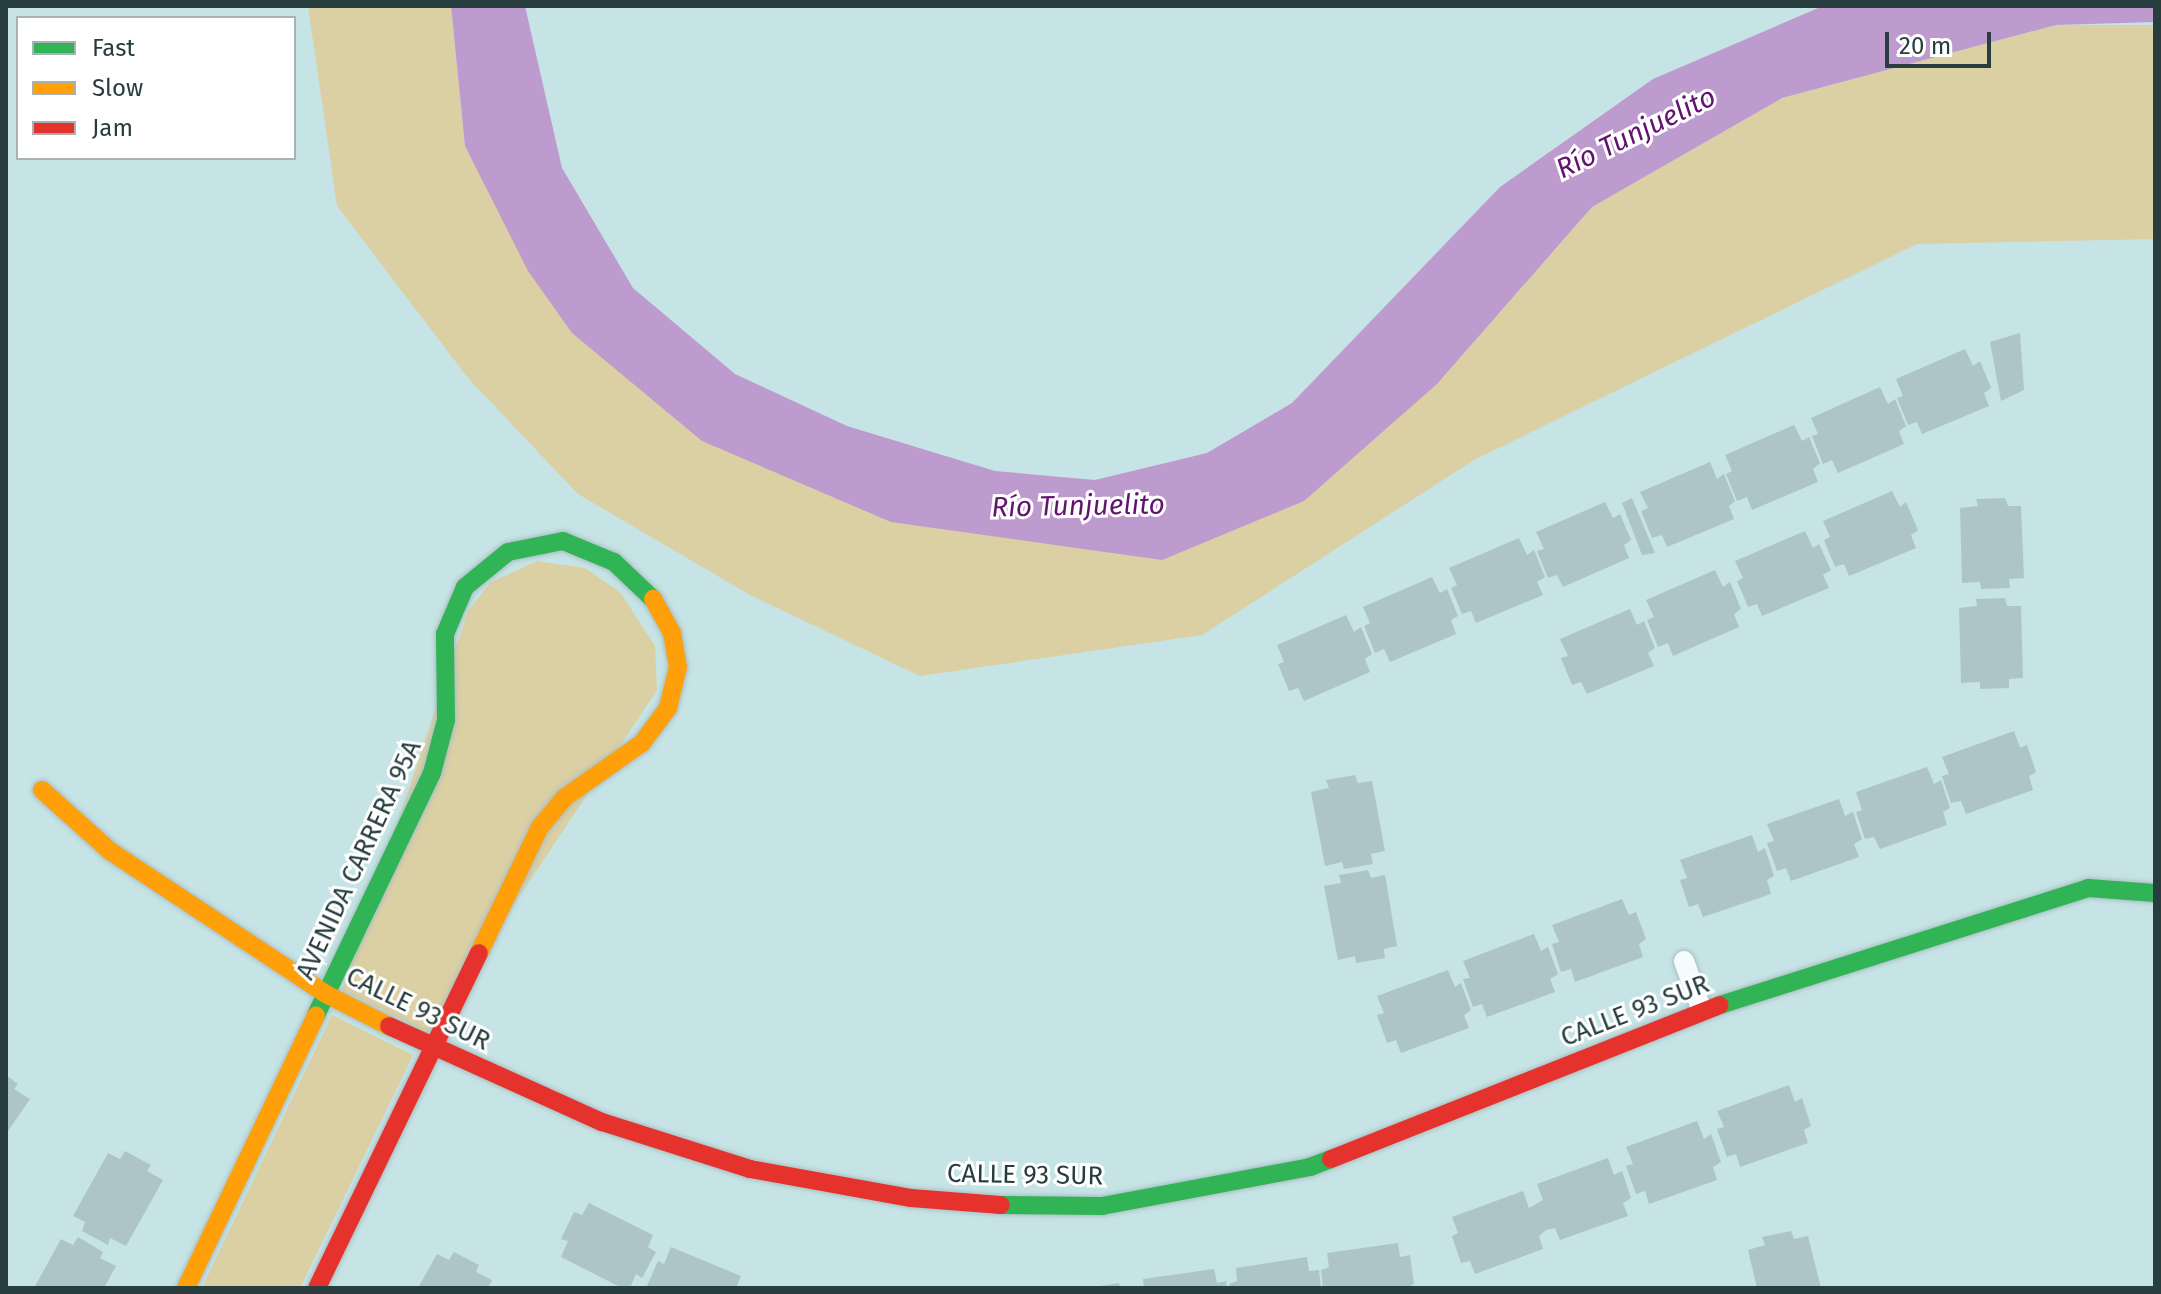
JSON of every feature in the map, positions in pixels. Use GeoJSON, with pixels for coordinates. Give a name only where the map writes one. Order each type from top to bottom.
{"type":"FeatureCollection","features":[{"type":"Feature","properties":{"kind":"street","name":"AVENIDA CARRERA 95A"},"geometry":{"type":"LineString","coordinates":[[186,1288],[432,773],[446,720],[445,634],[465,587],[508,552],[563,541],[614,562],[657,603],[672,633],[678,667],[668,708],[642,743],[574,790],[540,827],[317,1288]]}},
{"type":"Feature","properties":{"kind":"street","name":"CALLE 93 SUR"},"geometry":{"type":"LineString","coordinates":[[42,790],[110,851],[326,994],[433,1049],[602,1122],[750,1169],[911,1198],[1003,1205],[1102,1206],[1310,1167],[1702,1011],[2088,888],[2155,893]]}},
{"type":"Feature","properties":{"kind":"lane"},"geometry":{"type":"LineString","coordinates":[[1684,961],[1702,1011]]}},
{"type":"Feature","properties":{"kind":"shaded area"},"geometry":{"type":"Polygon","coordinates":[[[308,6],[451,6],[465,146],[572,333],[1162,560],[1437,384],[1592,207],[1782,98],[2056,25],[2155,25],[2155,239],[1917,244],[1474,460],[1202,635],[920,676],[750,595],[578,494],[468,378],[337,206],[308,6]]]}},
{"type":"Feature","properties":{"kind":"shaded area"},"geometry":{"type":"Polygon","coordinates":[[[537,561],[585,568],[620,592],[655,646],[657,690],[428,1033],[342,990],[468,611],[491,582],[537,561]]]}},
{"type":"Feature","properties":{"kind":"shaded area"},"geometry":{"type":"Polygon","coordinates":[[[332,1015],[413,1055],[300,1288],[202,1288],[332,1015]]]}},
{"type":"Feature","properties":{"kind":"water","name":"Río Tunjuelito"},"geometry":{"type":"Polygon","coordinates":[[[451,6],[525,6],[562,168],[633,288],[735,374],[847,426],[995,471],[1095,480],[1207,453],[1292,403],[1500,187],[1653,79],[1823,6],[2155,6],[2155,22],[2056,25],[1782,98],[1592,207],[1437,384],[1304,501],[1162,560],[891,522],[702,441],[572,333],[528,271],[465,146],[451,6]]]}},
{"type":"Feature","properties":{"kind":"building"},"geometry":{"type":"Polygon","coordinates":[[[2020,333],[2024,390],[2001,401],[1990,342],[2020,333]]]}},
{"type":"Feature","properties":{"kind":"building"},"geometry":{"type":"Polygon","coordinates":[[[1965,349],[1973,366],[1980,361],[1991,388],[1984,393],[1989,406],[1922,434],[1917,422],[1908,425],[1897,398],[1903,396],[1896,379],[1965,349]]]}},
{"type":"Feature","properties":{"kind":"building"},"geometry":{"type":"Polygon","coordinates":[[[1880,387],[1888,404],[1895,399],[1906,426],[1899,431],[1904,444],[1838,473],[1832,460],[1823,464],[1812,436],[1818,434],[1811,418],[1880,387]]]}},
{"type":"Feature","properties":{"kind":"building"},"geometry":{"type":"Polygon","coordinates":[[[1794,425],[1802,441],[1809,437],[1820,463],[1813,469],[1818,482],[1752,510],[1747,497],[1737,501],[1726,474],[1732,471],[1725,455],[1794,425]]]}},
{"type":"Feature","properties":{"kind":"building"},"geometry":{"type":"Polygon","coordinates":[[[1710,462],[1717,479],[1724,474],[1735,501],[1729,506],[1734,519],[1667,547],[1662,535],[1652,538],[1641,511],[1648,508],[1640,492],[1710,462]]]}},
{"type":"Feature","properties":{"kind":"building"},"geometry":{"type":"Polygon","coordinates":[[[1892,491],[1900,507],[1906,502],[1918,530],[1911,535],[1916,548],[1849,576],[1844,564],[1835,567],[1824,540],[1830,537],[1823,521],[1892,491]]]}},
{"type":"Feature","properties":{"kind":"building"},"geometry":{"type":"Polygon","coordinates":[[[1632,498],[1655,553],[1642,555],[1622,503],[1632,498]]]}},
{"type":"Feature","properties":{"kind":"building"},"geometry":{"type":"Polygon","coordinates":[[[2005,498],[2008,506],[2021,506],[2024,578],[2009,579],[2010,588],[1981,589],[1980,582],[1962,583],[1960,508],[1978,506],[1976,499],[2005,498]]]}},
{"type":"Feature","properties":{"kind":"building"},"geometry":{"type":"Polygon","coordinates":[[[1605,502],[1613,518],[1620,514],[1631,540],[1624,545],[1629,558],[1563,587],[1557,575],[1548,578],[1537,551],[1544,549],[1536,532],[1605,502]]]}},
{"type":"Feature","properties":{"kind":"building"},"geometry":{"type":"Polygon","coordinates":[[[1805,531],[1813,548],[1819,544],[1831,570],[1823,575],[1829,588],[1762,616],[1757,604],[1748,607],[1737,581],[1743,578],[1735,561],[1805,531]]]}},
{"type":"Feature","properties":{"kind":"building"},"geometry":{"type":"Polygon","coordinates":[[[1519,538],[1527,555],[1534,550],[1545,577],[1537,582],[1543,595],[1476,623],[1471,611],[1462,614],[1451,588],[1457,585],[1449,568],[1519,538]]]}},
{"type":"Feature","properties":{"kind":"building"},"geometry":{"type":"Polygon","coordinates":[[[1715,570],[1723,587],[1730,582],[1741,609],[1734,614],[1739,627],[1673,656],[1668,643],[1658,647],[1647,620],[1654,617],[1646,600],[1715,570]]]}},
{"type":"Feature","properties":{"kind":"building"},"geometry":{"type":"Polygon","coordinates":[[[1432,577],[1440,593],[1447,589],[1458,616],[1451,620],[1456,634],[1390,662],[1384,649],[1375,653],[1364,626],[1370,623],[1363,607],[1432,577]]]}},
{"type":"Feature","properties":{"kind":"building"},"geometry":{"type":"Polygon","coordinates":[[[2005,598],[2007,606],[2021,606],[2023,678],[2009,679],[2009,688],[1980,689],[1980,682],[1961,683],[1959,608],[1977,606],[1976,599],[2005,598]]]}},
{"type":"Feature","properties":{"kind":"building"},"geometry":{"type":"Polygon","coordinates":[[[1630,609],[1637,625],[1644,621],[1655,648],[1648,653],[1654,666],[1587,694],[1581,682],[1572,685],[1561,658],[1568,656],[1560,639],[1630,609]]]}},
{"type":"Feature","properties":{"kind":"building"},"geometry":{"type":"Polygon","coordinates":[[[1346,615],[1354,632],[1361,627],[1372,654],[1365,659],[1370,672],[1304,701],[1298,688],[1289,691],[1278,664],[1284,662],[1277,645],[1346,615]]]}},
{"type":"Feature","properties":{"kind":"building"},"geometry":{"type":"Polygon","coordinates":[[[2014,731],[2020,748],[2027,745],[2036,772],[2029,776],[2033,790],[1966,814],[1961,801],[1951,803],[1942,776],[1949,774],[1942,757],[2014,731]]]}},
{"type":"Feature","properties":{"kind":"building"},"geometry":{"type":"Polygon","coordinates":[[[1927,767],[1934,784],[1941,780],[1950,808],[1943,812],[1947,825],[1880,849],[1874,837],[1865,839],[1856,812],[1862,810],[1856,792],[1927,767]]]}},
{"type":"Feature","properties":{"kind":"building"},"geometry":{"type":"Polygon","coordinates":[[[1355,775],[1358,783],[1372,781],[1385,851],[1371,854],[1373,864],[1344,869],[1342,862],[1325,866],[1311,792],[1329,788],[1326,780],[1355,775]]]}},
{"type":"Feature","properties":{"kind":"building"},"geometry":{"type":"Polygon","coordinates":[[[1839,799],[1845,816],[1853,812],[1862,839],[1854,844],[1859,857],[1791,881],[1786,868],[1777,871],[1767,843],[1774,841],[1767,824],[1839,799]]]}},
{"type":"Feature","properties":{"kind":"building"},"geometry":{"type":"Polygon","coordinates":[[[1752,835],[1758,852],[1765,848],[1774,876],[1767,880],[1771,894],[1703,917],[1698,904],[1689,907],[1680,880],[1687,878],[1680,860],[1752,835]]]}},
{"type":"Feature","properties":{"kind":"building"},"geometry":{"type":"Polygon","coordinates":[[[1368,870],[1371,878],[1385,875],[1397,946],[1384,949],[1385,958],[1356,963],[1355,956],[1338,960],[1324,886],[1341,883],[1339,875],[1368,870]]]}},
{"type":"Feature","properties":{"kind":"building"},"geometry":{"type":"Polygon","coordinates":[[[1622,899],[1629,915],[1636,912],[1646,939],[1639,944],[1643,957],[1575,982],[1571,969],[1561,972],[1552,944],[1559,942],[1552,925],[1622,899]]]}},
{"type":"Feature","properties":{"kind":"building"},"geometry":{"type":"Polygon","coordinates":[[[1534,934],[1541,951],[1548,947],[1558,974],[1550,979],[1555,992],[1487,1017],[1482,1004],[1473,1007],[1463,979],[1470,978],[1463,961],[1534,934]]]}},
{"type":"Feature","properties":{"kind":"building"},"geometry":{"type":"Polygon","coordinates":[[[1448,970],[1455,987],[1461,983],[1471,1010],[1464,1015],[1469,1028],[1401,1053],[1396,1040],[1387,1043],[1377,1015],[1384,1013],[1377,996],[1448,970]]]}},
{"type":"Feature","properties":{"kind":"building"},"geometry":{"type":"Polygon","coordinates":[[[6,1075],[18,1084],[14,1089],[30,1099],[6,1134],[6,1075]]]}},
{"type":"Feature","properties":{"kind":"building"},"geometry":{"type":"Polygon","coordinates":[[[1789,1085],[1795,1102],[1802,1098],[1811,1126],[1804,1130],[1808,1143],[1740,1167],[1736,1154],[1727,1157],[1717,1129],[1724,1127],[1717,1111],[1789,1085]]]}},
{"type":"Feature","properties":{"kind":"building"},"geometry":{"type":"Polygon","coordinates":[[[1697,1121],[1704,1139],[1711,1134],[1721,1162],[1713,1167],[1717,1180],[1649,1204],[1645,1191],[1636,1194],[1626,1166],[1633,1164],[1626,1147],[1697,1121]]]}},
{"type":"Feature","properties":{"kind":"building"},"geometry":{"type":"Polygon","coordinates":[[[125,1151],[151,1165],[147,1171],[163,1180],[126,1246],[110,1238],[108,1245],[82,1231],[85,1222],[73,1216],[108,1153],[120,1159],[125,1151]]]}},
{"type":"Feature","properties":{"kind":"building"},"geometry":{"type":"Polygon","coordinates":[[[1608,1158],[1614,1175],[1622,1171],[1631,1198],[1623,1203],[1628,1216],[1560,1240],[1555,1228],[1546,1230],[1539,1236],[1543,1249],[1475,1274],[1470,1261],[1461,1263],[1452,1236],[1458,1233],[1452,1217],[1523,1191],[1529,1208],[1543,1200],[1537,1184],[1608,1158]]]}},
{"type":"Feature","properties":{"kind":"building"},"geometry":{"type":"Polygon","coordinates":[[[589,1203],[653,1235],[648,1247],[656,1252],[642,1278],[636,1274],[630,1288],[622,1288],[561,1257],[568,1241],[561,1239],[574,1212],[582,1215],[589,1203]]]}},
{"type":"Feature","properties":{"kind":"building"},"geometry":{"type":"Polygon","coordinates":[[[1791,1231],[1794,1239],[1808,1236],[1821,1288],[1757,1288],[1748,1250],[1765,1245],[1762,1237],[1791,1231]]]}},
{"type":"Feature","properties":{"kind":"building"},"geometry":{"type":"Polygon","coordinates":[[[78,1237],[103,1252],[100,1258],[116,1266],[104,1288],[34,1288],[61,1239],[73,1245],[78,1237]]]}},
{"type":"Feature","properties":{"kind":"building"},"geometry":{"type":"Polygon","coordinates":[[[1398,1243],[1400,1257],[1410,1255],[1414,1284],[1407,1288],[1323,1288],[1321,1270],[1329,1267],[1327,1253],[1398,1243]]]}},
{"type":"Feature","properties":{"kind":"building"},"geometry":{"type":"Polygon","coordinates":[[[671,1247],[741,1276],[736,1288],[646,1288],[658,1261],[664,1264],[671,1247]]]}},
{"type":"Feature","properties":{"kind":"building"},"geometry":{"type":"Polygon","coordinates":[[[454,1252],[479,1265],[476,1272],[492,1280],[488,1288],[418,1288],[437,1254],[449,1260],[454,1252]]]}},
{"type":"Feature","properties":{"kind":"building"},"geometry":{"type":"Polygon","coordinates":[[[1307,1257],[1309,1271],[1319,1270],[1321,1288],[1230,1288],[1229,1284],[1237,1281],[1236,1268],[1307,1257]]]}},
{"type":"Feature","properties":{"kind":"building"},"geometry":{"type":"Polygon","coordinates":[[[1214,1269],[1217,1283],[1226,1281],[1227,1288],[1144,1288],[1143,1279],[1214,1269]]]}},
{"type":"Feature","properties":{"kind":"building"},"geometry":{"type":"Polygon","coordinates":[[[1119,1283],[1120,1288],[1100,1288],[1100,1286],[1119,1283]]]}},
{"type":"Feature","properties":{"kind":"traffic: fast"},"geometry":{"type":"LineString","coordinates":[[316,1015],[432,773],[446,720],[445,634],[465,587],[508,552],[563,541],[614,562],[653,599]]}},
{"type":"Feature","properties":{"kind":"traffic: fast"},"geometry":{"type":"LineString","coordinates":[[1720,1005],[2088,888],[2155,893]]}},
{"type":"Feature","properties":{"kind":"traffic: fast"},"geometry":{"type":"LineString","coordinates":[[1001,1205],[1102,1206],[1310,1167],[1331,1159]]}},
{"type":"Feature","properties":{"kind":"traffic: slow"},"geometry":{"type":"LineString","coordinates":[[479,953],[540,827],[564,798],[642,743],[668,708],[678,667],[672,633],[653,599]]}},
{"type":"Feature","properties":{"kind":"traffic: slow"},"geometry":{"type":"LineString","coordinates":[[42,790],[110,851],[326,994],[389,1026]]}},
{"type":"Feature","properties":{"kind":"traffic: slow"},"geometry":{"type":"LineString","coordinates":[[186,1288],[316,1015]]}},
{"type":"Feature","properties":{"kind":"traffic: jam"},"geometry":{"type":"LineString","coordinates":[[317,1288],[479,953]]}},
{"type":"Feature","properties":{"kind":"traffic: jam"},"geometry":{"type":"LineString","coordinates":[[1331,1159],[1720,1005]]}},
{"type":"Feature","properties":{"kind":"traffic: jam"},"geometry":{"type":"LineString","coordinates":[[389,1026],[602,1122],[750,1169],[911,1198],[1001,1205]]}}]}
